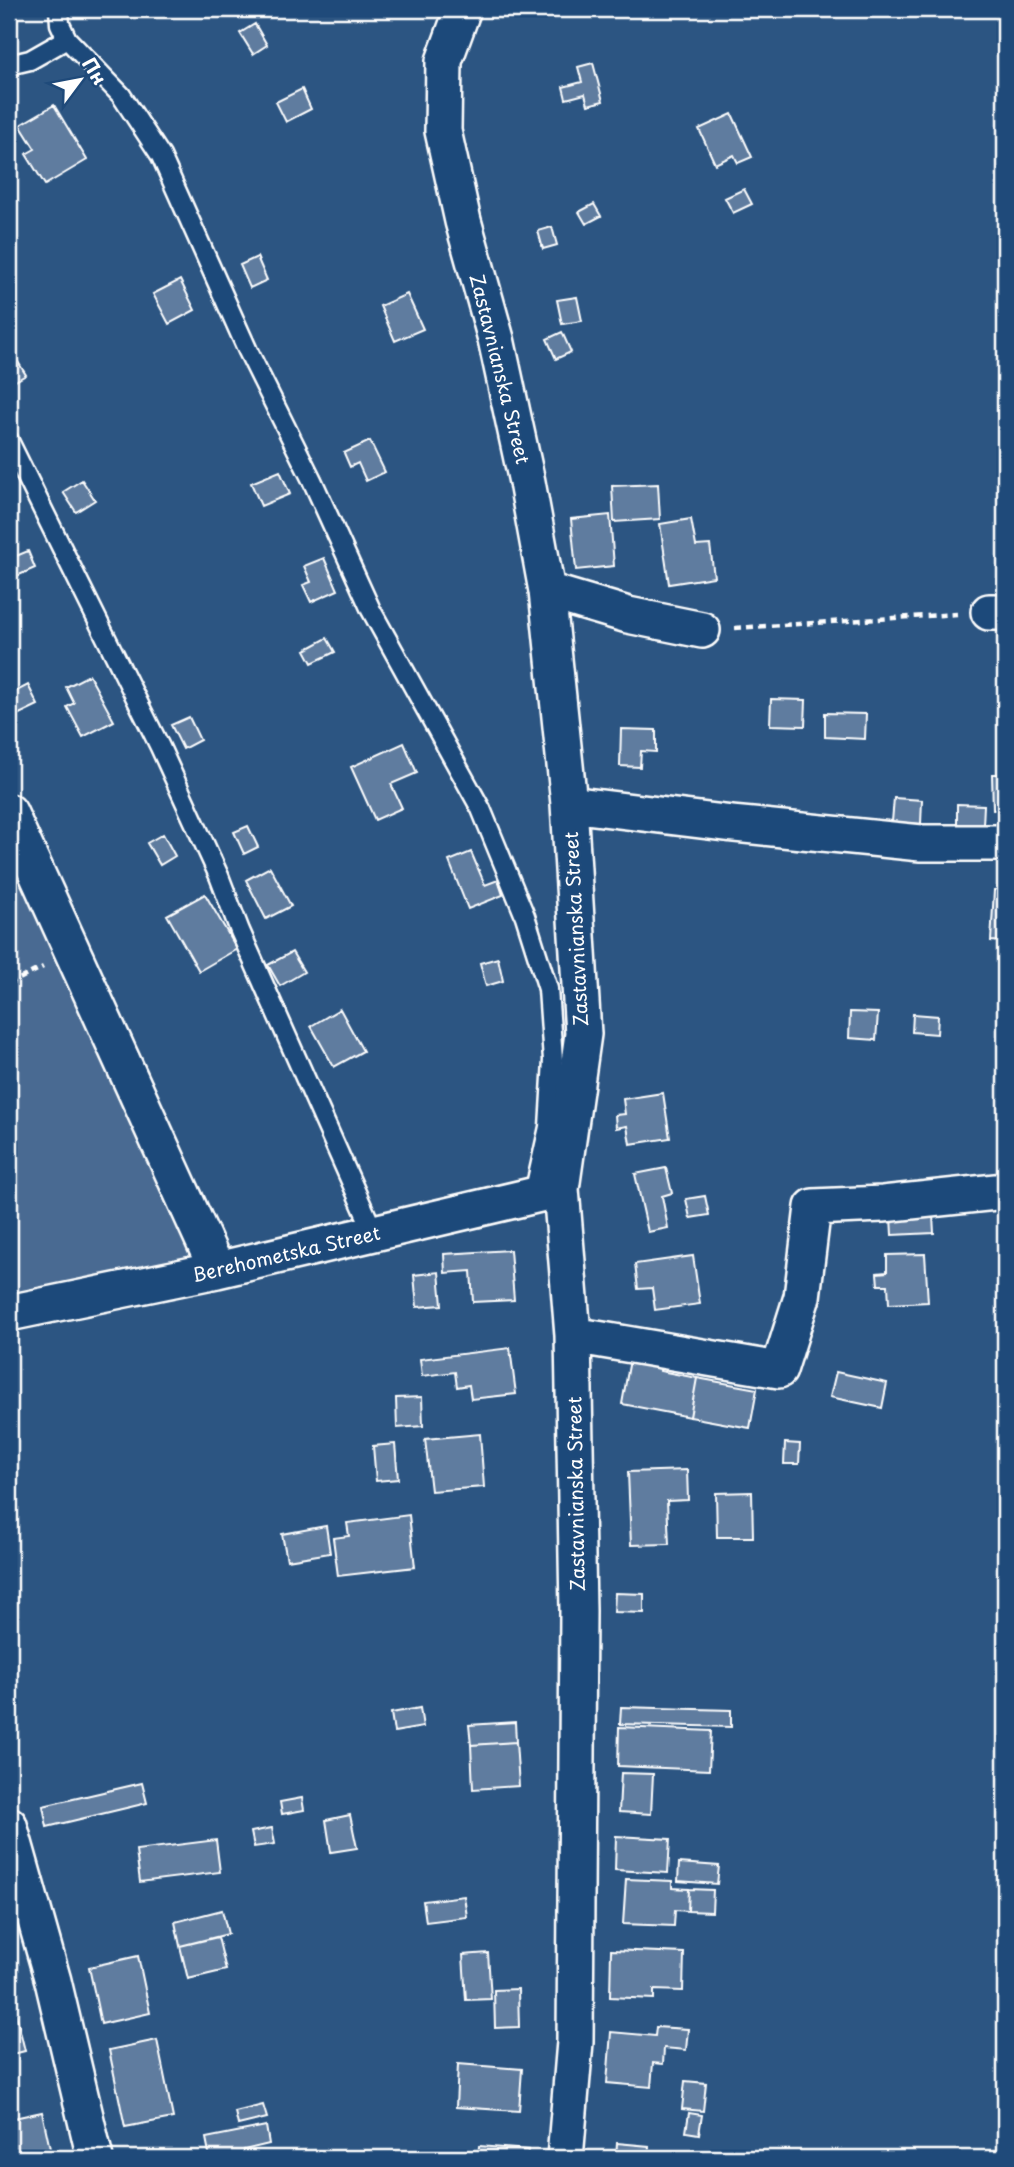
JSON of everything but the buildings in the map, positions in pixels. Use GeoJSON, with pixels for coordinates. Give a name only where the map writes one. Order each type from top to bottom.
{"type":"FeatureCollection","features":[{"type":"Feature","properties":{"kind":"street","name":"Zastavnianska Street"},"geometry":{"type":"LineString","coordinates":[[463,9],[444,61],[443,131],[463,221],[496,339],[547,591],[569,804],[583,1034],[547,1191],[573,1335],[578,1611],[575,2042],[565,2158]]}},
{"type":"Feature","properties":{"kind":"street"},"geometry":{"type":"LineString","coordinates":[[547,591],[628,615],[702,630]]}},
{"type":"Feature","properties":{"kind":"street"},"geometry":{"type":"LineString","coordinates":[[569,804],[921,843],[1005,843]]}},
{"type":"Feature","properties":{"kind":"street"},"geometry":{"type":"LineString","coordinates":[[9,812],[217,1270]]}},
{"type":"Feature","properties":{"kind":"street","name":"Berehometska Street"},"geometry":{"type":"LineString","coordinates":[[9,1313],[217,1270],[547,1191]]}},
{"type":"Feature","properties":{"kind":"street"},"geometry":{"type":"LineString","coordinates":[[573,1335],[779,1370],[802,1297],[813,1207],[883,1204],[1005,1191]]}},
{"type":"Feature","properties":{"kind":"street"},"geometry":{"type":"LineString","coordinates":[[9,1825],[53,1980],[95,2158]]}},
{"type":"Feature","properties":{"kind":"lane"},"geometry":{"type":"LineString","coordinates":[[59,9],[60,24],[67,39],[121,95],[161,156],[248,351],[312,480],[371,610],[481,809],[520,904],[548,989],[553,1060],[547,1191]]}},
{"type":"Feature","properties":{"kind":"lane"},"geometry":{"type":"LineString","coordinates":[[9,65],[30,60],[67,39]]}},
{"type":"Feature","properties":{"kind":"lane"},"geometry":{"type":"LineString","coordinates":[[9,441],[219,876],[240,931],[374,1233]]}},
{"type":"Feature","properties":{"kind":"path"},"geometry":{"type":"LineString","coordinates":[[702,630],[997,612]]}},
{"type":"Feature","properties":{"kind":"path"},"geometry":{"type":"LineString","coordinates":[[9,984],[47,965]]}},
{"type":"Feature","properties":{"kind":"shaded area"},"geometry":{"type":"Polygon","coordinates":[[[9,840],[210,1269],[9,1310],[9,840]]]}}]}
